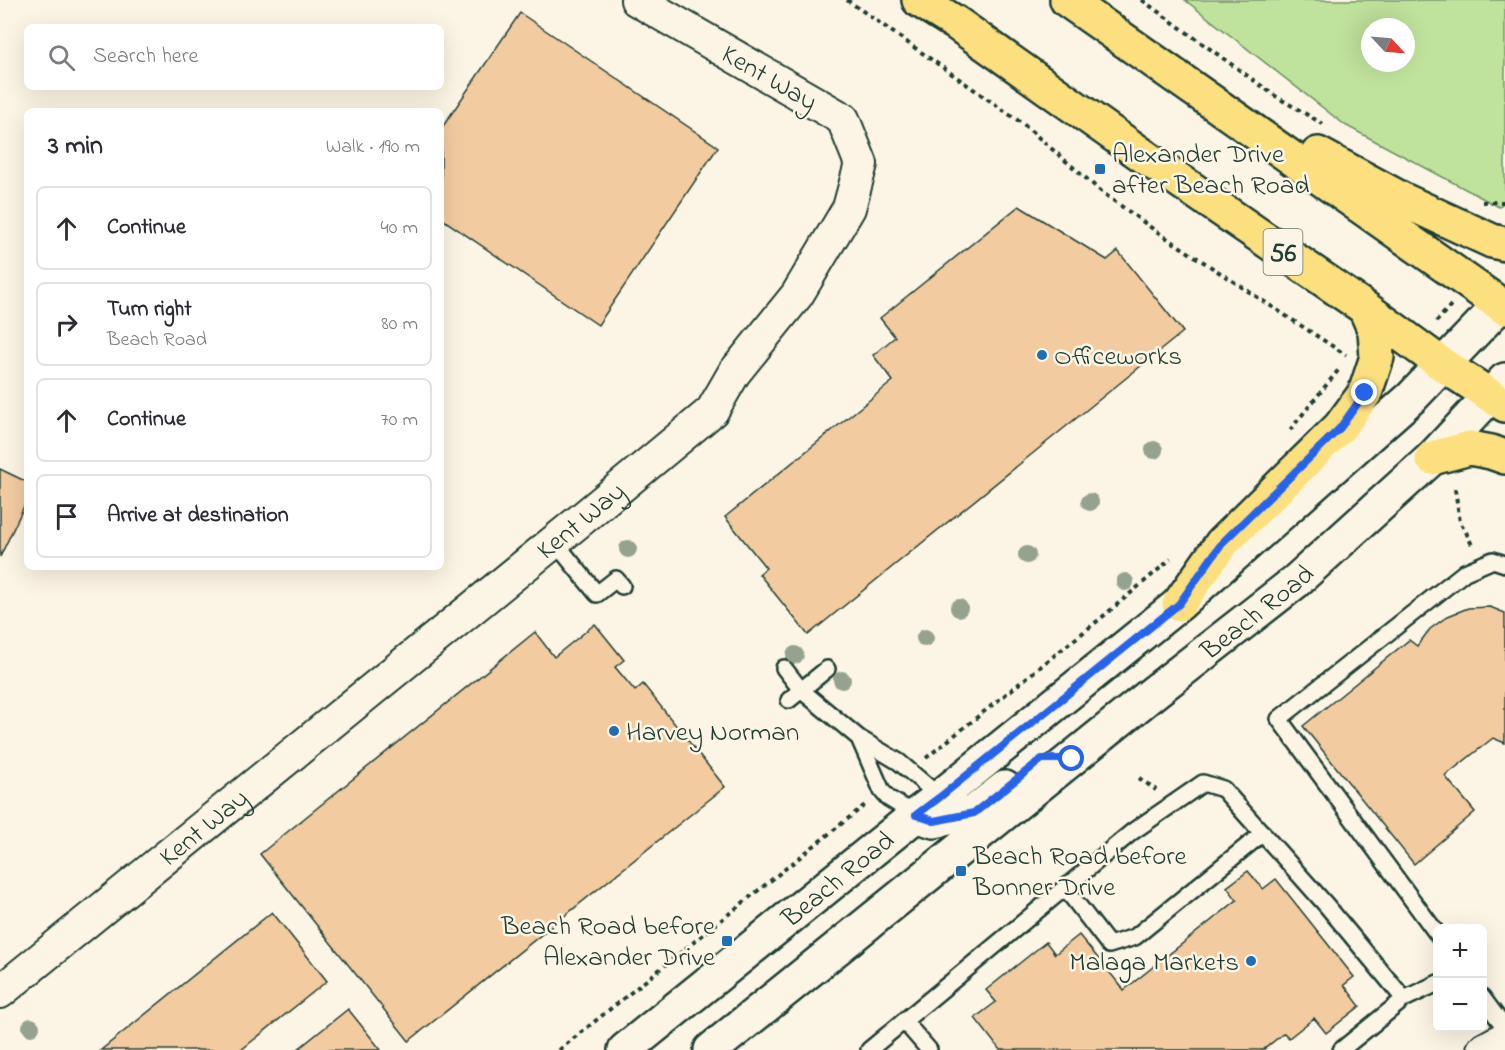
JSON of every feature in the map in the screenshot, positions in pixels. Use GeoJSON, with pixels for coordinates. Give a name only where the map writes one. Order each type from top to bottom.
{"type":"FeatureCollection","features":[{"type":"Feature","properties":{"kind":"main road","name":"56"},"geometry":{"type":"LineString","coordinates":[[919,0],[956,23],[1148,159],[1365,308],[1430,356],[1500,394]]}},
{"type":"Feature","properties":{"kind":"main road"},"geometry":{"type":"LineString","coordinates":[[1067,0],[1468,283],[1503,304]]}},
{"type":"Feature","properties":{"kind":"main road"},"geometry":{"type":"LineString","coordinates":[[1185,82],[1403,200],[1491,241],[1505,244]]}},
{"type":"Feature","properties":{"kind":"main road","name":"Beach Road"},"geometry":{"type":"LineString","coordinates":[[625,1050],[1179,604],[1412,397],[1430,356],[1503,304]]}},
{"type":"Feature","properties":{"kind":"main road"},"geometry":{"type":"LineString","coordinates":[[1179,604],[1222,543],[1340,428],[1365,393],[1363,357],[1375,331],[1365,308]]}},
{"type":"Feature","properties":{"kind":"main road","name":"Beach Road"},"geometry":{"type":"LineString","coordinates":[[713,1049],[1295,582],[1500,394]]}},
{"type":"Feature","properties":{"kind":"main road"},"geometry":{"type":"LineString","coordinates":[[1432,458],[1470,448],[1505,457]]}},
{"type":"Feature","properties":{"kind":"main road"},"geometry":{"type":"LineString","coordinates":[[928,806],[934,821],[974,813],[1042,759],[1072,759]]}},
{"type":"Feature","properties":{"kind":"street","name":"Kent Way"},"geometry":{"type":"LineString","coordinates":[[0,992],[712,411],[735,373],[797,295],[849,208],[861,164],[843,120],[637,0]]}},
{"type":"Feature","properties":{"kind":"street"},"geometry":{"type":"LineString","coordinates":[[1483,1050],[1505,1038]]}},
{"type":"Feature","properties":{"kind":"lane"},"geometry":{"type":"LineString","coordinates":[[554,541],[597,594],[616,579],[622,586]]}},
{"type":"Feature","properties":{"kind":"lane"},"geometry":{"type":"LineString","coordinates":[[1433,930],[1279,719],[1465,572],[1493,560],[1505,564]]}},
{"type":"Feature","properties":{"kind":"lane"},"geometry":{"type":"LineString","coordinates":[[784,668],[801,690],[859,738],[899,762],[909,771],[928,806]]}},
{"type":"Feature","properties":{"kind":"lane"},"geometry":{"type":"LineString","coordinates":[[789,700],[827,669]]}},
{"type":"Feature","properties":{"kind":"lane"},"geometry":{"type":"LineString","coordinates":[[859,738],[885,795],[928,806]]}},
{"type":"Feature","properties":{"kind":"lane"},"geometry":{"type":"LineString","coordinates":[[869,1050],[1132,832],[1203,783],[1223,789],[1327,906],[1404,999]]}},
{"type":"Feature","properties":{"kind":"lane"},"geometry":{"type":"LineString","coordinates":[[1065,888],[1109,945],[1135,938],[1263,833]]}},
{"type":"Feature","properties":{"kind":"lane"},"geometry":{"type":"LineString","coordinates":[[1341,1050],[1404,999],[1433,985]]}},
{"type":"Feature","properties":{"kind":"lane"},"geometry":{"type":"LineString","coordinates":[[1487,1004],[1505,1028]]}},
{"type":"Feature","properties":{"kind":"lane"},"geometry":{"type":"LineString","coordinates":[[904,1021],[929,1050]]}},
{"type":"Feature","properties":{"kind":"path"},"geometry":{"type":"LineString","coordinates":[[847,0],[1023,124],[1102,193],[1153,229],[1363,357],[1286,436]]}},
{"type":"Feature","properties":{"kind":"path"},"geometry":{"type":"LineString","coordinates":[[1142,0],[1277,97],[1325,125]]}},
{"type":"Feature","properties":{"kind":"path"},"geometry":{"type":"LineString","coordinates":[[1478,202],[1505,202]]}},
{"type":"Feature","properties":{"kind":"path"},"geometry":{"type":"LineString","coordinates":[[1430,356],[1468,283]]}},
{"type":"Feature","properties":{"kind":"path"},"geometry":{"type":"LineString","coordinates":[[1455,489],[1460,522],[1481,566]]}},
{"type":"Feature","properties":{"kind":"path"},"geometry":{"type":"LineString","coordinates":[[909,771],[1176,555]]}},
{"type":"Feature","properties":{"kind":"path"},"geometry":{"type":"LineString","coordinates":[[1139,778],[1148,784]]}},
{"type":"Feature","properties":{"kind":"path"},"geometry":{"type":"LineString","coordinates":[[559,1050],[885,795]]}},
{"type":"Feature","properties":{"kind":"green space"},"geometry":{"type":"Polygon","coordinates":[[[1185,0],[1505,0],[1505,201],[1499,207],[1345,125],[1185,0]]]}},
{"type":"Feature","properties":{"kind":"building"},"geometry":{"type":"Polygon","coordinates":[[[520,13],[718,147],[598,325],[444,220],[444,125],[520,13]]]}},
{"type":"Feature","properties":{"kind":"building"},"geometry":{"type":"Polygon","coordinates":[[[1019,206],[1107,260],[1118,251],[1183,332],[808,635],[759,574],[766,568],[725,517],[893,381],[873,355],[895,337],[880,318],[1019,206]]]}},
{"type":"Feature","properties":{"kind":"building"},"geometry":{"type":"Polygon","coordinates":[[[0,469],[24,481],[24,506],[0,557],[0,469]]]}},
{"type":"Feature","properties":{"kind":"building"},"geometry":{"type":"Polygon","coordinates":[[[1490,607],[1505,613],[1505,743],[1493,738],[1445,776],[1475,812],[1414,864],[1303,726],[1409,640],[1417,646],[1430,629],[1448,616],[1468,608],[1490,607]]]}},
{"type":"Feature","properties":{"kind":"building"},"geometry":{"type":"Polygon","coordinates":[[[595,624],[624,660],[615,667],[635,691],[643,684],[725,787],[409,1041],[260,854],[535,632],[554,657],[595,624]]]}},
{"type":"Feature","properties":{"kind":"building","name":"Malaga Markets"},"geometry":{"type":"Polygon","coordinates":[[[1248,871],[1263,889],[1276,879],[1354,977],[1344,985],[1360,1006],[1326,1033],[1314,1018],[1289,1038],[1284,1033],[1263,1050],[1000,1050],[975,1018],[996,1002],[986,990],[1046,942],[1055,954],[1079,935],[1124,990],[1237,900],[1227,887],[1248,871]]]}},
{"type":"Feature","properties":{"kind":"building"},"geometry":{"type":"Polygon","coordinates":[[[272,912],[327,981],[241,1050],[101,1050],[272,912]]]}},
{"type":"Feature","properties":{"kind":"building"},"geometry":{"type":"Polygon","coordinates":[[[348,1009],[381,1050],[297,1050],[348,1009]]]}},
{"type":"Feature","properties":{"kind":"place","name":"Alexander Drive after Beach Road"},"geometry":{"type":"Point","coordinates":[1100,169]}},
{"type":"Feature","properties":{"kind":"place","name":"Officeworks"},"geometry":{"type":"Point","coordinates":[1042,355]}},
{"type":"Feature","properties":{"kind":"place","name":"Harvey Norman"},"geometry":{"type":"Point","coordinates":[614,731]}},
{"type":"Feature","properties":{"kind":"place","name":"Beach Road before Bonner Drive"},"geometry":{"type":"Point","coordinates":[961,871]}},
{"type":"Feature","properties":{"kind":"place","name":"Beach Road before Alexander Drive"},"geometry":{"type":"Point","coordinates":[727,941]}},
{"type":"Feature","properties":{"kind":"place","name":"Malaga Markets"},"geometry":{"type":"Point","coordinates":[1251,961]}},
{"type":"Feature","properties":{"kind":"route"},"geometry":{"type":"LineString","coordinates":[[1072,759],[1042,759],[974,813],[934,821],[916,815],[1179,604],[1222,543],[1340,428],[1365,393]]}}]}
